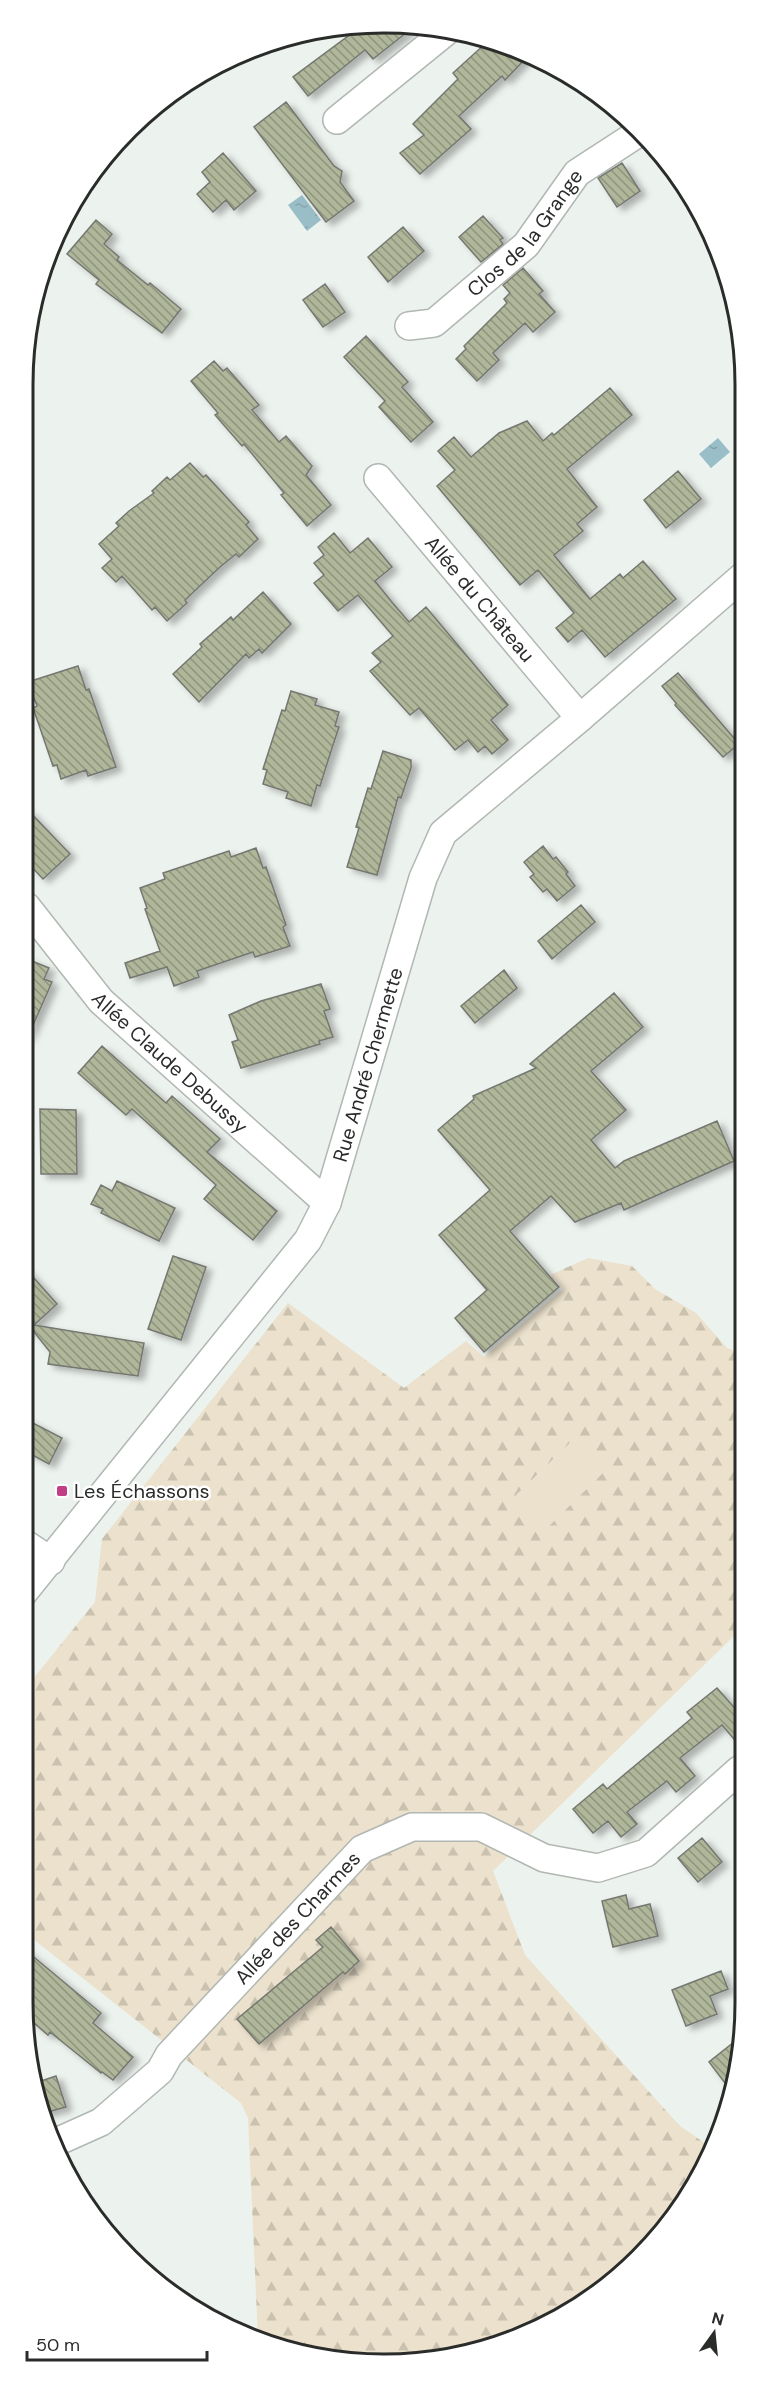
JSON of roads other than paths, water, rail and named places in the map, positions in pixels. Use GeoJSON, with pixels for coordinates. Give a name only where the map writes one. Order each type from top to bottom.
{"type":"FeatureCollection","features":[{"type":"Feature","properties":{"kind":"street"},"geometry":{"type":"LineString","coordinates":[[337,120],[439,38]]}},
{"type":"Feature","properties":{"kind":"street","name":"Clos de la Grange"},"geometry":{"type":"LineString","coordinates":[[409,326],[434,323],[443,316],[526,245],[577,174],[633,137]]}},
{"type":"Feature","properties":{"kind":"street","name":"Allée du Château"},"geometry":{"type":"LineString","coordinates":[[378,478],[580,718]]}},
{"type":"Feature","properties":{"kind":"street","name":"Rue André Chermette"},"geometry":{"type":"LineString","coordinates":[[33,1582],[308,1240],[327,1203],[423,878],[443,833],[735,585]]}},
{"type":"Feature","properties":{"kind":"street","name":"Allée Claude Debussy"},"geometry":{"type":"LineString","coordinates":[[33,915],[101,1001],[327,1203]]}},
{"type":"Feature","properties":{"kind":"street"},"geometry":{"type":"LineString","coordinates":[[33,1550],[51,1561]]}},
{"type":"Feature","properties":{"kind":"street","name":"Allée des Charmes"},"geometry":{"type":"LineString","coordinates":[[61,2140],[101,2122],[160,2071],[169,2055],[362,1849],[412,1827],[481,1827],[544,1858],[598,1868],[646,1853],[735,1774]]}},
{"type":"Feature","properties":{"kind":"water"},"geometry":{"type":"Polygon","coordinates":[[[302,195],[321,220],[307,231],[288,205],[302,195]]]}},
{"type":"Feature","properties":{"kind":"water"},"geometry":{"type":"Polygon","coordinates":[[[718,438],[730,452],[711,468],[699,454],[718,438]]]}},
{"type":"Feature","properties":{"kind":"place","name":"Les Échassons"},"geometry":{"type":"Point","coordinates":[62,1491]}}]}
